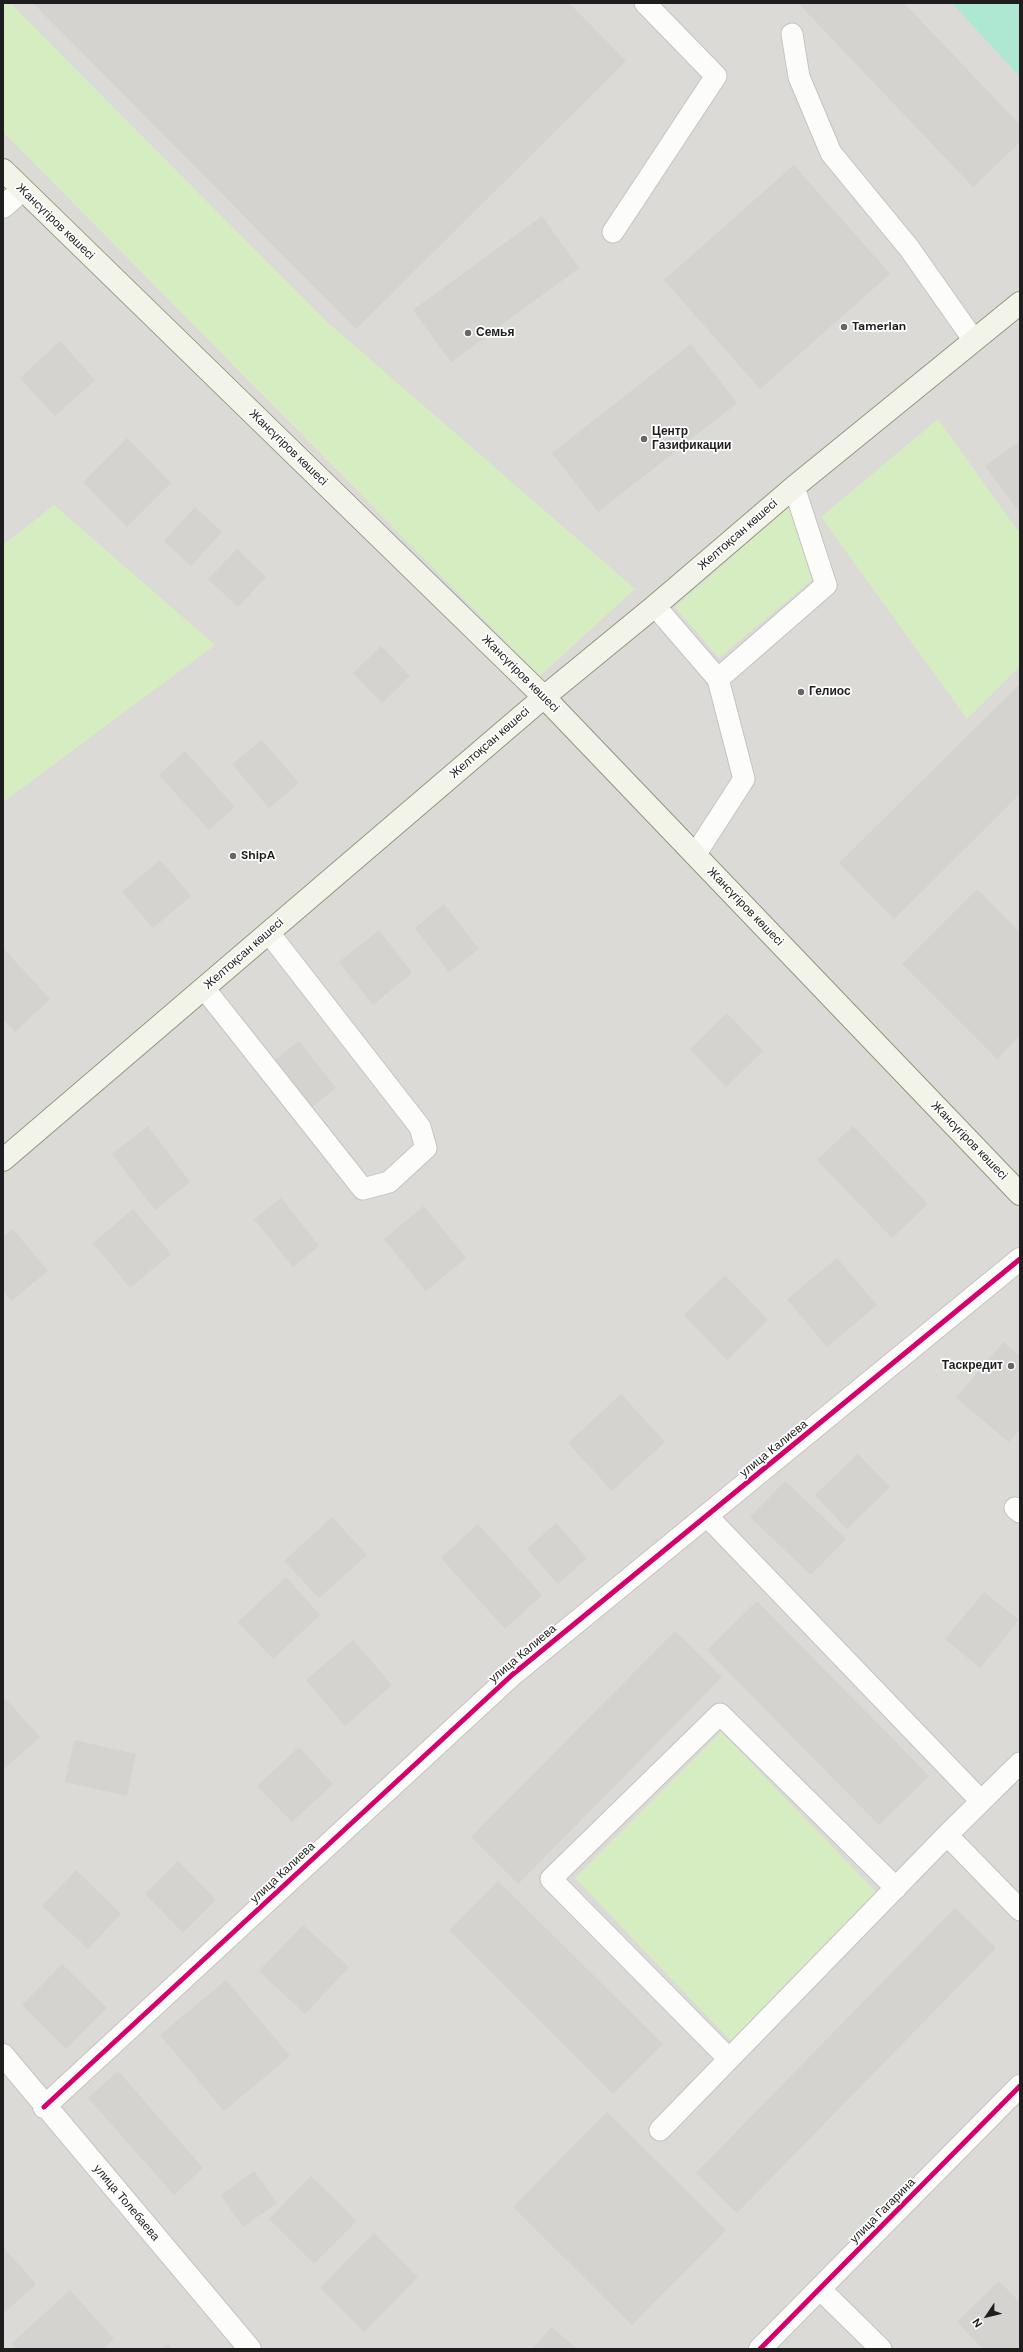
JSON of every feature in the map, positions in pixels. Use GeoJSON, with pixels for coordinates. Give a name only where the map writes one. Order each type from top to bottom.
{"type":"FeatureCollection","features":[{"type":"Feature","properties":{"kind":"main road","name":"Жансүгіров көшесі"},"geometry":{"type":"LineString","coordinates":[[3,170],[544,697],[1020,1194]]}},
{"type":"Feature","properties":{"kind":"main road","name":"Желтоқсан көшесі"},"geometry":{"type":"LineString","coordinates":[[3,1160],[544,697],[656,606],[794,487],[1020,302]]}},
{"type":"Feature","properties":{"kind":"street"},"geometry":{"type":"LineString","coordinates":[[3,207],[22,190]]}},
{"type":"Feature","properties":{"kind":"street","name":"улица Калиева"},"geometry":{"type":"LineString","coordinates":[[44,2107],[512,1676],[1020,1259]]}},
{"type":"Feature","properties":{"kind":"street","name":"улица Толебаева"},"geometry":{"type":"LineString","coordinates":[[3,2055],[44,2107],[250,2349]]}},
{"type":"Feature","properties":{"kind":"street","name":"улица Гагарина"},"geometry":{"type":"LineString","coordinates":[[760,2349],[1020,2086]]}},
{"type":"Feature","properties":{"kind":"lane"},"geometry":{"type":"LineString","coordinates":[[613,232],[716,76],[645,3]]}},
{"type":"Feature","properties":{"kind":"lane"},"geometry":{"type":"LineString","coordinates":[[792,34],[799,77],[831,153],[908,248],[973,340]]}},
{"type":"Feature","properties":{"kind":"lane"},"geometry":{"type":"LineString","coordinates":[[718,679],[826,585],[794,487]]}},
{"type":"Feature","properties":{"kind":"lane"},"geometry":{"type":"LineString","coordinates":[[656,606],[718,679],[744,779],[695,855]]}},
{"type":"Feature","properties":{"kind":"lane"},"geometry":{"type":"LineString","coordinates":[[204,988],[363,1189],[389,1182],[426,1148],[420,1127],[269,933]]}},
{"type":"Feature","properties":{"kind":"lane"},"geometry":{"type":"LineString","coordinates":[[707,1516],[981,1801]]}},
{"type":"Feature","properties":{"kind":"lane"},"geometry":{"type":"LineString","coordinates":[[729,2059],[551,1879],[720,1714],[896,1888]]}},
{"type":"Feature","properties":{"kind":"lane"},"geometry":{"type":"LineString","coordinates":[[660,2130],[981,1801],[1020,1763]]}},
{"type":"Feature","properties":{"kind":"lane"},"geometry":{"type":"LineString","coordinates":[[947,1836],[1020,1910]]}},
{"type":"Feature","properties":{"kind":"lane"},"geometry":{"type":"LineString","coordinates":[[820,2289],[881,2349]]}},
{"type":"Feature","properties":{"kind":"shaded area"},"geometry":{"type":"Polygon","coordinates":[[[3,3],[1020,3],[1020,2349],[3,2349],[3,3]]]}},
{"type":"Feature","properties":{"kind":"green space"},"geometry":{"type":"Polygon","coordinates":[[[3,3],[10,3],[326,321],[635,589],[540,676],[3,132],[3,3]]]}},
{"type":"Feature","properties":{"kind":"green space"},"geometry":{"type":"Polygon","coordinates":[[[952,3],[1020,3],[1020,77],[952,3]]]}},
{"type":"Feature","properties":{"kind":"green space"},"geometry":{"type":"Polygon","coordinates":[[[938,419],[1020,534],[1020,666],[967,719],[821,517],[938,419]]]}},
{"type":"Feature","properties":{"kind":"green space"},"geometry":{"type":"Polygon","coordinates":[[[54,505],[215,645],[3,802],[3,545],[54,505]]]}},
{"type":"Feature","properties":{"kind":"green space"},"geometry":{"type":"Polygon","coordinates":[[[790,506],[812,580],[719,658],[675,607],[790,506]]]}},
{"type":"Feature","properties":{"kind":"green space"},"geometry":{"type":"Polygon","coordinates":[[[721,1732],[884,1900],[731,2041],[575,1878],[721,1732]]]}},
{"type":"Feature","properties":{"kind":"building"},"geometry":{"type":"Polygon","coordinates":[[[33,3],[569,3],[626,61],[356,329],[33,3]]]}},
{"type":"Feature","properties":{"kind":"building"},"geometry":{"type":"Polygon","coordinates":[[[798,3],[904,3],[1020,125],[1020,142],[973,187],[798,3]]]}},
{"type":"Feature","properties":{"kind":"building"},"geometry":{"type":"Polygon","coordinates":[[[794,165],[890,274],[760,389],[664,280],[794,165]]]}},
{"type":"Feature","properties":{"kind":"building"},"geometry":{"type":"Polygon","coordinates":[[[542,216],[579,268],[451,362],[413,310],[542,216]]]}},
{"type":"Feature","properties":{"kind":"building"},"geometry":{"type":"Polygon","coordinates":[[[60,341],[95,380],[55,416],[20,378],[60,341]]]}},
{"type":"Feature","properties":{"kind":"building"},"geometry":{"type":"Polygon","coordinates":[[[691,344],[737,403],[598,512],[552,453],[691,344]]]}},
{"type":"Feature","properties":{"kind":"building"},"geometry":{"type":"Polygon","coordinates":[[[127,438],[171,483],[127,527],[83,482],[127,438]]]}},
{"type":"Feature","properties":{"kind":"building"},"geometry":{"type":"Polygon","coordinates":[[[1020,441],[1020,513],[985,466],[1020,441]]]}},
{"type":"Feature","properties":{"kind":"building"},"geometry":{"type":"Polygon","coordinates":[[[195,507],[222,532],[191,566],[164,541],[195,507]]]}},
{"type":"Feature","properties":{"kind":"building"},"geometry":{"type":"Polygon","coordinates":[[[237,549],[266,577],[238,607],[208,579],[237,549]]]}},
{"type":"Feature","properties":{"kind":"building"},"geometry":{"type":"Polygon","coordinates":[[[381,646],[410,676],[382,703],[353,673],[381,646]]]}},
{"type":"Feature","properties":{"kind":"building"},"geometry":{"type":"Polygon","coordinates":[[[1020,684],[1020,794],[894,919],[839,863],[1020,684]]]}},
{"type":"Feature","properties":{"kind":"building"},"geometry":{"type":"Polygon","coordinates":[[[262,740],[299,783],[269,808],[232,764],[262,740]]]}},
{"type":"Feature","properties":{"kind":"building"},"geometry":{"type":"Polygon","coordinates":[[[185,751],[235,807],[209,830],[159,775],[185,751]]]}},
{"type":"Feature","properties":{"kind":"building"},"geometry":{"type":"Polygon","coordinates":[[[160,860],[191,896],[153,928],[122,892],[160,860]]]}},
{"type":"Feature","properties":{"kind":"building"},"geometry":{"type":"Polygon","coordinates":[[[977,889],[1020,932],[1020,1036],[997,1059],[902,964],[977,889]]]}},
{"type":"Feature","properties":{"kind":"building"},"geometry":{"type":"Polygon","coordinates":[[[444,904],[479,949],[449,972],[415,928],[444,904]]]}},
{"type":"Feature","properties":{"kind":"building"},"geometry":{"type":"Polygon","coordinates":[[[379,930],[412,973],[373,1005],[339,962],[379,930]]]}},
{"type":"Feature","properties":{"kind":"building"},"geometry":{"type":"Polygon","coordinates":[[[3,948],[50,999],[15,1032],[3,1019],[3,948]]]}},
{"type":"Feature","properties":{"kind":"building"},"geometry":{"type":"Polygon","coordinates":[[[727,1013],[763,1051],[726,1087],[690,1049],[727,1013]]]}},
{"type":"Feature","properties":{"kind":"building"},"geometry":{"type":"Polygon","coordinates":[[[299,1041],[336,1088],[309,1109],[272,1062],[299,1041]]]}},
{"type":"Feature","properties":{"kind":"building"},"geometry":{"type":"Polygon","coordinates":[[[148,1126],[190,1182],[155,1210],[112,1154],[148,1126]]]}},
{"type":"Feature","properties":{"kind":"building"},"geometry":{"type":"Polygon","coordinates":[[[853,1126],[928,1204],[892,1238],[817,1160],[853,1126]]]}},
{"type":"Feature","properties":{"kind":"building"},"geometry":{"type":"Polygon","coordinates":[[[281,1198],[319,1246],[293,1267],[254,1219],[281,1198]]]}},
{"type":"Feature","properties":{"kind":"building"},"geometry":{"type":"Polygon","coordinates":[[[424,1206],[466,1258],[426,1291],[384,1239],[424,1206]]]}},
{"type":"Feature","properties":{"kind":"building"},"geometry":{"type":"Polygon","coordinates":[[[133,1209],[171,1254],[130,1288],[93,1243],[133,1209]]]}},
{"type":"Feature","properties":{"kind":"building"},"geometry":{"type":"Polygon","coordinates":[[[13,1229],[48,1271],[11,1301],[3,1290],[3,1237],[13,1229]]]}},
{"type":"Feature","properties":{"kind":"building"},"geometry":{"type":"Polygon","coordinates":[[[837,1258],[877,1305],[827,1347],[787,1299],[837,1258]]]}},
{"type":"Feature","properties":{"kind":"building"},"geometry":{"type":"Polygon","coordinates":[[[725,1275],[768,1320],[727,1360],[684,1315],[725,1275]]]}},
{"type":"Feature","properties":{"kind":"building"},"geometry":{"type":"Polygon","coordinates":[[[1003,1342],[1020,1356],[1020,1429],[1009,1442],[956,1398],[1003,1342]]]}},
{"type":"Feature","properties":{"kind":"building"},"geometry":{"type":"Polygon","coordinates":[[[621,1394],[665,1442],[612,1491],[568,1443],[621,1394]]]}},
{"type":"Feature","properties":{"kind":"building"},"geometry":{"type":"Polygon","coordinates":[[[858,1454],[890,1487],[847,1529],[815,1495],[858,1454]]]}},
{"type":"Feature","properties":{"kind":"building"},"geometry":{"type":"Polygon","coordinates":[[[785,1481],[846,1539],[811,1575],[750,1517],[785,1481]]]}},
{"type":"Feature","properties":{"kind":"building"},"geometry":{"type":"Polygon","coordinates":[[[332,1517],[367,1555],[319,1598],[284,1561],[332,1517]]]}},
{"type":"Feature","properties":{"kind":"building"},"geometry":{"type":"Polygon","coordinates":[[[556,1523],[587,1558],[558,1584],[527,1549],[556,1523]]]}},
{"type":"Feature","properties":{"kind":"building"},"geometry":{"type":"Polygon","coordinates":[[[478,1524],[542,1595],[505,1629],[441,1558],[478,1524]]]}},
{"type":"Feature","properties":{"kind":"building"},"geometry":{"type":"Polygon","coordinates":[[[286,1577],[320,1615],[273,1659],[238,1622],[286,1577]]]}},
{"type":"Feature","properties":{"kind":"building"},"geometry":{"type":"Polygon","coordinates":[[[984,1592],[1019,1620],[980,1668],[945,1639],[984,1592]]]}},
{"type":"Feature","properties":{"kind":"building"},"geometry":{"type":"Polygon","coordinates":[[[757,1601],[929,1776],[879,1825],[707,1650],[757,1601]]]}},
{"type":"Feature","properties":{"kind":"building"},"geometry":{"type":"Polygon","coordinates":[[[675,1631],[722,1677],[518,1884],[471,1837],[675,1631]]]}},
{"type":"Feature","properties":{"kind":"building"},"geometry":{"type":"Polygon","coordinates":[[[353,1640],[392,1685],[345,1726],[306,1680],[353,1640]]]}},
{"type":"Feature","properties":{"kind":"building"},"geometry":{"type":"Polygon","coordinates":[[[3,1696],[40,1737],[3,1770],[3,1696]]]}},
{"type":"Feature","properties":{"kind":"building"},"geometry":{"type":"Polygon","coordinates":[[[74,1740],[136,1754],[127,1796],[65,1782],[74,1740]]]}},
{"type":"Feature","properties":{"kind":"building"},"geometry":{"type":"Polygon","coordinates":[[[299,1747],[333,1784],[292,1822],[257,1786],[299,1747]]]}},
{"type":"Feature","properties":{"kind":"building"},"geometry":{"type":"Polygon","coordinates":[[[178,1861],[216,1900],[183,1933],[145,1894],[178,1861]]]}},
{"type":"Feature","properties":{"kind":"building"},"geometry":{"type":"Polygon","coordinates":[[[76,1870],[121,1914],[88,1949],[42,1906],[76,1870]]]}},
{"type":"Feature","properties":{"kind":"building"},"geometry":{"type":"Polygon","coordinates":[[[498,1881],[663,2044],[613,2094],[449,1930],[498,1881]]]}},
{"type":"Feature","properties":{"kind":"building"},"geometry":{"type":"Polygon","coordinates":[[[955,1908],[996,1948],[737,2213],[696,2173],[955,1908]]]}},
{"type":"Feature","properties":{"kind":"building"},"geometry":{"type":"Polygon","coordinates":[[[303,1925],[349,1967],[305,2014],[259,1971],[303,1925]]]}},
{"type":"Feature","properties":{"kind":"building"},"geometry":{"type":"Polygon","coordinates":[[[62,1964],[107,2008],[66,2049],[22,2005],[62,1964]]]}},
{"type":"Feature","properties":{"kind":"building"},"geometry":{"type":"Polygon","coordinates":[[[226,1980],[290,2056],[224,2111],[160,2035],[226,1980]]]}},
{"type":"Feature","properties":{"kind":"building"},"geometry":{"type":"Polygon","coordinates":[[[118,2071],[203,2168],[174,2195],[88,2098],[118,2071]]]}},
{"type":"Feature","properties":{"kind":"building"},"geometry":{"type":"Polygon","coordinates":[[[607,2112],[726,2230],[632,2325],[513,2207],[607,2112]]]}},
{"type":"Feature","properties":{"kind":"building"},"geometry":{"type":"Polygon","coordinates":[[[254,2171],[277,2203],[243,2227],[221,2195],[254,2171]]]}},
{"type":"Feature","properties":{"kind":"building"},"geometry":{"type":"Polygon","coordinates":[[[311,2176],[357,2221],[314,2264],[269,2219],[311,2176]]]}},
{"type":"Feature","properties":{"kind":"building"},"geometry":{"type":"Polygon","coordinates":[[[374,2233],[418,2277],[364,2332],[320,2288],[374,2233]]]}},
{"type":"Feature","properties":{"kind":"building"},"geometry":{"type":"Polygon","coordinates":[[[3,2247],[36,2284],[3,2314],[3,2247]]]}},
{"type":"Feature","properties":{"kind":"building"},"geometry":{"type":"Polygon","coordinates":[[[999,2281],[1020,2302],[1020,2349],[983,2349],[957,2322],[999,2281]]]}},
{"type":"Feature","properties":{"kind":"building"},"geometry":{"type":"Polygon","coordinates":[[[70,2290],[114,2339],[103,2349],[16,2349],[11,2344],[70,2290]]]}},
{"type":"Feature","properties":{"kind":"building"},"geometry":{"type":"Polygon","coordinates":[[[552,2327],[577,2349],[532,2349],[552,2327]]]}},
{"type":"Feature","properties":{"kind":"building"},"geometry":{"type":"Polygon","coordinates":[[[168,2344],[172,2349],[161,2349],[168,2344]]]}},
{"type":"Feature","properties":{"kind":"cycle path"},"geometry":{"type":"LineString","coordinates":[[44,2107],[512,1675],[1020,1259]]}},
{"type":"Feature","properties":{"kind":"cycle path"},"geometry":{"type":"LineString","coordinates":[[760,2349],[1020,2086]]}},
{"type":"Feature","properties":{"kind":"place","name":"Tamerlan"},"geometry":{"type":"Point","coordinates":[844,327]}},
{"type":"Feature","properties":{"kind":"place","name":"Семья"},"geometry":{"type":"Point","coordinates":[468,333]}},
{"type":"Feature","properties":{"kind":"place","name":"Центр Газификации"},"geometry":{"type":"Point","coordinates":[644,439]}},
{"type":"Feature","properties":{"kind":"place","name":"Гелиос"},"geometry":{"type":"Point","coordinates":[801,692]}},
{"type":"Feature","properties":{"kind":"place","name":"ShipA"},"geometry":{"type":"Point","coordinates":[233,856]}},
{"type":"Feature","properties":{"kind":"place","name":"Таскредит"},"geometry":{"type":"Point","coordinates":[1011,1366]}}]}
